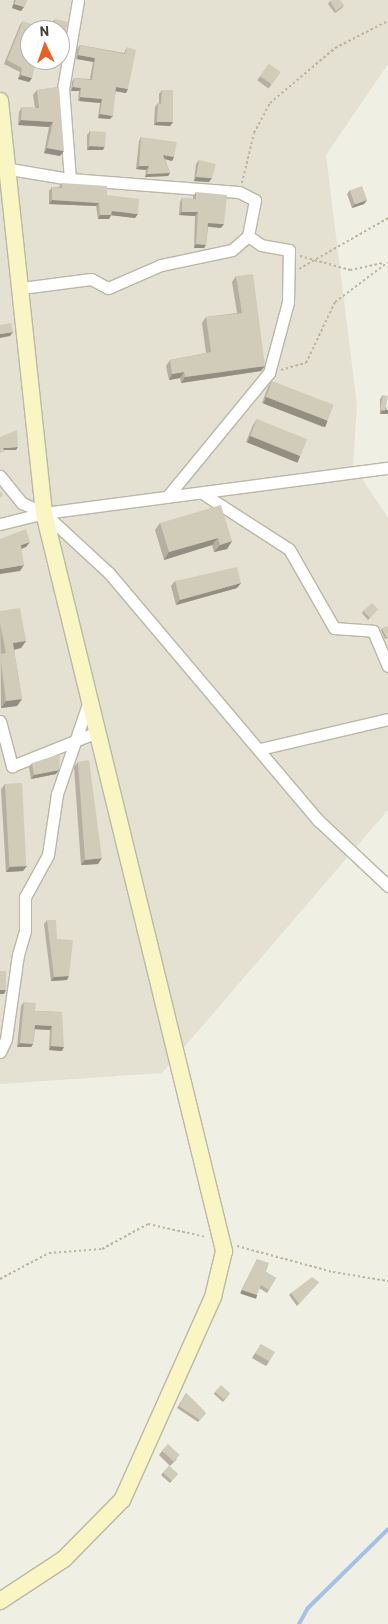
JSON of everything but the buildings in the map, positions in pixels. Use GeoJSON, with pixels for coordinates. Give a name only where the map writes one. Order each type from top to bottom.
{"type":"FeatureCollection","features":[{"type":"Feature","properties":{"kind":"main road"},"geometry":{"type":"LineString","coordinates":[[0,101],[10,169],[44,513],[224,1251],[213,1297],[122,1500],[64,1559],[0,1601]]}},
{"type":"Feature","properties":{"kind":"street"},"geometry":{"type":"LineString","coordinates":[[70,179],[63,89],[78,0]]}},
{"type":"Feature","properties":{"kind":"street"},"geometry":{"type":"LineString","coordinates":[[10,169],[70,179],[239,192],[255,200],[248,236],[232,250],[161,265],[108,288],[91,279],[22,288]]}},
{"type":"Feature","properties":{"kind":"street"},"geometry":{"type":"LineString","coordinates":[[167,497],[269,374],[288,302],[290,250],[261,245],[248,236]]}},
{"type":"Feature","properties":{"kind":"street"},"geometry":{"type":"LineString","coordinates":[[0,524],[44,513],[388,468]]}},
{"type":"Feature","properties":{"kind":"street"},"geometry":{"type":"LineString","coordinates":[[0,476],[22,503],[44,513],[109,573],[260,749],[318,820],[388,886]]}},
{"type":"Feature","properties":{"kind":"street"},"geometry":{"type":"LineString","coordinates":[[202,493],[289,550],[334,628],[373,631],[388,666]]}},
{"type":"Feature","properties":{"kind":"street"},"geometry":{"type":"LineString","coordinates":[[0,1052],[26,931],[25,897],[48,855],[57,794],[89,701]]}},
{"type":"Feature","properties":{"kind":"street"},"geometry":{"type":"LineString","coordinates":[[260,749],[388,719]]}},
{"type":"Feature","properties":{"kind":"street"},"geometry":{"type":"LineString","coordinates":[[0,721],[12,766],[97,732]]}},
{"type":"Feature","properties":{"kind":"path"},"geometry":{"type":"LineString","coordinates":[[239,192],[254,133],[270,102],[335,48],[388,21]]}},
{"type":"Feature","properties":{"kind":"path"},"geometry":{"type":"LineString","coordinates":[[288,279],[309,260],[388,218]]}},
{"type":"Feature","properties":{"kind":"path"},"geometry":{"type":"LineString","coordinates":[[290,250],[309,260],[350,270],[386,263]]}},
{"type":"Feature","properties":{"kind":"path"},"geometry":{"type":"LineString","coordinates":[[269,374],[306,363],[335,302],[386,263]]}},
{"type":"Feature","properties":{"kind":"path"},"geometry":{"type":"LineString","coordinates":[[0,1279],[49,1253],[102,1249],[148,1224],[333,1272],[388,1281]]}},
{"type":"Feature","properties":{"kind":"shaded area"},"geometry":{"type":"Polygon","coordinates":[[[0,0],[388,0],[388,64],[326,155],[357,405],[353,465],[388,518],[388,810],[162,1073],[0,1084],[0,0]]]}},
{"type":"Feature","properties":{"kind":"waterway"},"geometry":{"type":"LineString","coordinates":[[299,1624],[308,1608],[388,1529]]}}]}
